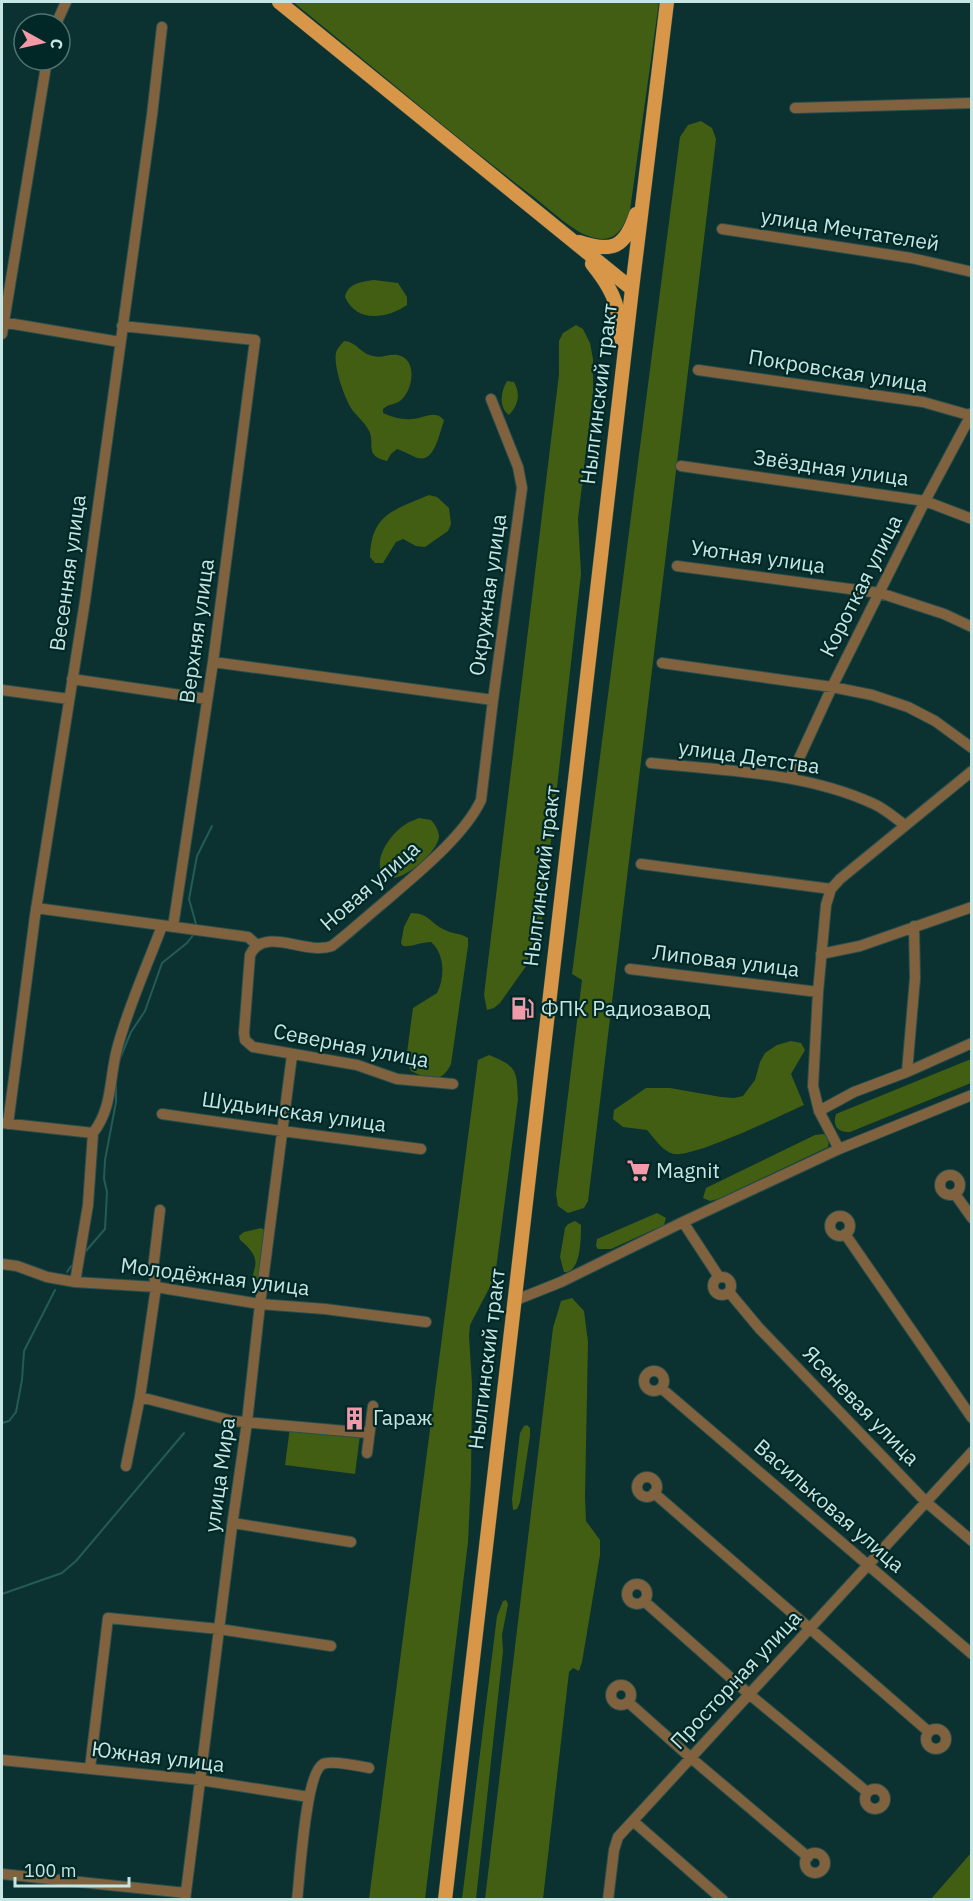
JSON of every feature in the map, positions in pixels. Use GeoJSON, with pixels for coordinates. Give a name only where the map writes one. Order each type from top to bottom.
{"type":"FeatureCollection","features":[{"type":"Feature","properties":{"kind":"main road"},"geometry":{"type":"LineString","coordinates":[[279,2],[632,289]]}},
{"type":"Feature","properties":{"kind":"main road","name":"Нылгинский тракт"},"geometry":{"type":"LineString","coordinates":[[445,1899],[667,2]]}},
{"type":"Feature","properties":{"kind":"main road"},"geometry":{"type":"LineString","coordinates":[[568,238],[601,248],[619,244],[627,237],[632,227],[644,190]]}},
{"type":"Feature","properties":{"kind":"main road"},"geometry":{"type":"LineString","coordinates":[[568,238],[602,276],[614,297],[624,360]]}},
{"type":"Feature","properties":{"kind":"street","name":"Весенняя улица"},"geometry":{"type":"LineString","coordinates":[[5,1123],[72,679],[162,27]]}},
{"type":"Feature","properties":{"kind":"street"},"geometry":{"type":"LineString","coordinates":[[2,334],[2,322],[45,72]]}},
{"type":"Feature","properties":{"kind":"street"},"geometry":{"type":"LineString","coordinates":[[795,108],[972,103]]}},
{"type":"Feature","properties":{"kind":"street","name":"улица Мечтателей"},"geometry":{"type":"LineString","coordinates":[[722,229],[911,258],[972,272]]}},
{"type":"Feature","properties":{"kind":"street"},"geometry":{"type":"LineString","coordinates":[[2,322],[120,342]]}},
{"type":"Feature","properties":{"kind":"street","name":"Верхняя улица"},"geometry":{"type":"LineString","coordinates":[[93,1133],[108,1107],[117,1049],[133,999],[168,926],[213,662],[255,340],[122,326]]}},
{"type":"Feature","properties":{"kind":"street","name":"Покровская улица"},"geometry":{"type":"LineString","coordinates":[[698,370],[923,402],[971,415]]}},
{"type":"Feature","properties":{"kind":"street","name":"Окружная улица"},"geometry":{"type":"LineString","coordinates":[[213,662],[493,700],[522,488],[518,467],[491,399]]}},
{"type":"Feature","properties":{"kind":"street","name":"Короткая улица"},"geometry":{"type":"LineString","coordinates":[[790,778],[832,687],[925,501],[971,415]]}},
{"type":"Feature","properties":{"kind":"street","name":"Звёздная улица"},"geometry":{"type":"LineString","coordinates":[[681,466],[925,501],[972,519]]}},
{"type":"Feature","properties":{"kind":"street","name":"Уютная улица"},"geometry":{"type":"LineString","coordinates":[[677,566],[880,593],[944,614],[972,627]]}},
{"type":"Feature","properties":{"kind":"street"},"geometry":{"type":"LineString","coordinates":[[662,663],[832,687],[872,695],[908,707],[935,721],[972,748]]}},
{"type":"Feature","properties":{"kind":"street"},"geometry":{"type":"LineString","coordinates":[[72,679],[207,699]]}},
{"type":"Feature","properties":{"kind":"street"},"geometry":{"type":"LineString","coordinates":[[2,690],[69,699]]}},
{"type":"Feature","properties":{"kind":"street","name":"Новая улица"},"geometry":{"type":"LineString","coordinates":[[257,945],[266,940],[322,949],[332,946],[409,881],[453,839],[475,814],[482,800],[493,700]]}},
{"type":"Feature","properties":{"kind":"street","name":"улица Детства"},"geometry":{"type":"LineString","coordinates":[[651,763],[790,778],[847,793],[876,805],[905,825]]}},
{"type":"Feature","properties":{"kind":"street"},"geometry":{"type":"LineString","coordinates":[[839,1149],[819,1111],[813,1086],[821,954],[826,905],[831,889],[840,879],[972,771]]}},
{"type":"Feature","properties":{"kind":"street"},"geometry":{"type":"LineString","coordinates":[[641,864],[831,889]]}},
{"type":"Feature","properties":{"kind":"street"},"geometry":{"type":"LineString","coordinates":[[821,954],[860,946],[972,907]]}},
{"type":"Feature","properties":{"kind":"street"},"geometry":{"type":"LineString","coordinates":[[36,908],[248,937],[257,945]]}},
{"type":"Feature","properties":{"kind":"street"},"geometry":{"type":"LineString","coordinates":[[907,1072],[915,978],[914,927]]}},
{"type":"Feature","properties":{"kind":"street","name":"Северная улица"},"geometry":{"type":"LineString","coordinates":[[257,945],[250,956],[244,1034],[245,1040],[253,1047],[357,1065],[398,1079],[453,1084]]}},
{"type":"Feature","properties":{"kind":"street","name":"Липовая улица"},"geometry":{"type":"LineString","coordinates":[[630,969],[818,992]]}},
{"type":"Feature","properties":{"kind":"street"},"geometry":{"type":"LineString","coordinates":[[819,1111],[854,1092],[907,1072],[972,1043]]}},
{"type":"Feature","properties":{"kind":"street","name":"улица Мира"},"geometry":{"type":"LineString","coordinates":[[185,1896],[292,1055]]}},
{"type":"Feature","properties":{"kind":"street"},"geometry":{"type":"LineString","coordinates":[[516,1300],[561,1282],[839,1149],[972,1095]]}},
{"type":"Feature","properties":{"kind":"street","name":"Шудьинская улица"},"geometry":{"type":"LineString","coordinates":[[162,1114],[421,1149]]}},
{"type":"Feature","properties":{"kind":"street"},"geometry":{"type":"LineString","coordinates":[[5,1123],[93,1133],[87,1205],[75,1282]]}},
{"type":"Feature","properties":{"kind":"street"},"geometry":{"type":"LineString","coordinates":[[955,1194],[972,1218]]}},
{"type":"Feature","properties":{"kind":"street"},"geometry":{"type":"LineString","coordinates":[[126,1466],[140,1397],[156,1287],[153,1269],[160,1210]]}},
{"type":"Feature","properties":{"kind":"street","name":"Ясеневая улица"},"geometry":{"type":"LineString","coordinates":[[683,1222],[719,1277],[713,1284],[715,1293],[724,1295],[729,1292],[759,1328],[926,1502],[972,1541]]}},
{"type":"Feature","properties":{"kind":"street"},"geometry":{"type":"LineString","coordinates":[[845,1234],[972,1418]]}},
{"type":"Feature","properties":{"kind":"street","name":"Молодёжная улица"},"geometry":{"type":"LineString","coordinates":[[2,1264],[17,1266],[46,1277],[75,1282],[156,1287],[260,1305],[325,1309],[426,1322]]}},
{"type":"Feature","properties":{"kind":"street","name":"Васильковая улица"},"geometry":{"type":"LineString","coordinates":[[661,1388],[972,1654]]}},
{"type":"Feature","properties":{"kind":"street"},"geometry":{"type":"LineString","coordinates":[[140,1397],[233,1421],[368,1433]]}},
{"type":"Feature","properties":{"kind":"street"},"geometry":{"type":"LineString","coordinates":[[367,1454],[373,1406]]}},
{"type":"Feature","properties":{"kind":"street","name":"Просторная улица"},"geometry":{"type":"LineString","coordinates":[[608,1899],[615,1844],[618,1837],[972,1452]]}},
{"type":"Feature","properties":{"kind":"street"},"geometry":{"type":"LineString","coordinates":[[654,1494],[929,1732]]}},
{"type":"Feature","properties":{"kind":"street"},"geometry":{"type":"LineString","coordinates":[[233,1523],[351,1542]]}},
{"type":"Feature","properties":{"kind":"street"},"geometry":{"type":"LineString","coordinates":[[644,1601],[749,1694],[867,1792]]}},
{"type":"Feature","properties":{"kind":"street"},"geometry":{"type":"LineString","coordinates":[[90,1768],[108,1618],[219,1629],[332,1646]]}},
{"type":"Feature","properties":{"kind":"street"},"geometry":{"type":"LineString","coordinates":[[628,1702],[690,1758],[808,1857]]}},
{"type":"Feature","properties":{"kind":"street","name":"Южная улица"},"geometry":{"type":"LineString","coordinates":[[2,1760],[200,1780],[309,1797]]}},
{"type":"Feature","properties":{"kind":"street"},"geometry":{"type":"LineString","coordinates":[[297,1899],[309,1797],[317,1769],[329,1763],[369,1767]]}},
{"type":"Feature","properties":{"kind":"street"},"geometry":{"type":"LineString","coordinates":[[633,1821],[723,1899]]}},
{"type":"Feature","properties":{"kind":"street"},"geometry":{"type":"LineString","coordinates":[[2,1874],[185,1896]]}},
{"type":"Feature","properties":{"kind":"green space"},"geometry":{"type":"Polygon","coordinates":[[[293,2],[659,2],[630,210],[622,228],[614,236],[602,239],[587,236],[570,226],[293,2]]]}},
{"type":"Feature","properties":{"kind":"green space"},"geometry":{"type":"Polygon","coordinates":[[[701,121],[712,128],[716,139],[588,1201],[584,1208],[568,1213],[558,1206],[556,1194],[582,980],[572,974],[680,137],[688,125],[701,121]]]}},
{"type":"Feature","properties":{"kind":"green space"},"geometry":{"type":"Polygon","coordinates":[[[374,280],[398,283],[407,297],[407,305],[391,313],[373,316],[365,315],[350,306],[345,297],[349,289],[356,284],[374,280]]]}},
{"type":"Feature","properties":{"kind":"green space"},"geometry":{"type":"Polygon","coordinates":[[[576,325],[583,329],[590,343],[593,359],[593,392],[578,519],[581,574],[541,929],[531,959],[500,1003],[487,1010],[484,995],[559,374],[559,341],[563,333],[576,325]]]}},
{"type":"Feature","properties":{"kind":"green space"},"geometry":{"type":"Polygon","coordinates":[[[344,341],[376,357],[401,356],[410,365],[411,378],[408,391],[400,401],[383,409],[383,413],[405,419],[436,415],[444,420],[434,448],[427,457],[415,457],[397,449],[387,461],[372,452],[370,434],[350,406],[338,374],[336,353],[344,341]]]}},
{"type":"Feature","properties":{"kind":"green space"},"geometry":{"type":"Polygon","coordinates":[[[507,381],[514,382],[518,396],[515,407],[509,415],[502,403],[503,389],[507,381]]]}},
{"type":"Feature","properties":{"kind":"green space"},"geometry":{"type":"Polygon","coordinates":[[[429,495],[437,497],[449,508],[451,524],[448,531],[425,547],[416,546],[403,539],[396,542],[383,563],[375,563],[370,557],[371,543],[380,522],[395,510],[429,495]]]}},
{"type":"Feature","properties":{"kind":"green space"},"geometry":{"type":"Polygon","coordinates":[[[419,818],[431,820],[438,830],[439,837],[433,850],[414,869],[399,877],[384,877],[380,863],[384,848],[400,828],[419,818]]]}},
{"type":"Feature","properties":{"kind":"green space"},"geometry":{"type":"Polygon","coordinates":[[[411,913],[422,915],[445,930],[468,938],[451,1064],[447,1071],[438,1078],[428,1078],[411,1071],[406,1060],[413,1008],[437,993],[442,973],[439,953],[431,942],[407,946],[401,943],[404,927],[411,913]]]}},
{"type":"Feature","properties":{"kind":"green space"},"geometry":{"type":"Polygon","coordinates":[[[791,1041],[801,1043],[805,1050],[791,1074],[804,1105],[758,1126],[700,1149],[674,1154],[662,1148],[647,1130],[623,1127],[613,1119],[614,1110],[646,1088],[670,1088],[721,1097],[743,1096],[755,1080],[765,1053],[777,1045],[791,1041]]]}},
{"type":"Feature","properties":{"kind":"green space"},"geometry":{"type":"Polygon","coordinates":[[[489,1055],[505,1062],[513,1070],[516,1075],[518,1099],[495,1277],[470,1325],[472,1384],[468,1542],[425,1899],[369,1899],[478,1060],[489,1055]]]}},
{"type":"Feature","properties":{"kind":"green space"},"geometry":{"type":"Polygon","coordinates":[[[971,1059],[971,1083],[850,1132],[837,1128],[836,1114],[971,1059]]]}},
{"type":"Feature","properties":{"kind":"green space"},"geometry":{"type":"Polygon","coordinates":[[[824,1134],[829,1140],[828,1147],[718,1199],[710,1201],[703,1198],[706,1188],[815,1135],[824,1134]]]}},
{"type":"Feature","properties":{"kind":"green space"},"geometry":{"type":"Polygon","coordinates":[[[657,1213],[666,1218],[664,1225],[611,1249],[598,1249],[596,1246],[597,1239],[657,1213]]]}},
{"type":"Feature","properties":{"kind":"green space"},"geometry":{"type":"Polygon","coordinates":[[[575,1221],[581,1225],[579,1254],[574,1267],[564,1272],[560,1257],[565,1228],[575,1221]]]}},
{"type":"Feature","properties":{"kind":"green space"},"geometry":{"type":"Polygon","coordinates":[[[261,1228],[264,1230],[258,1288],[255,1290],[254,1255],[239,1236],[244,1232],[261,1228]]]}},
{"type":"Feature","properties":{"kind":"green space"},"geometry":{"type":"Polygon","coordinates":[[[572,1298],[584,1311],[588,1342],[586,1521],[600,1540],[600,1555],[582,1662],[579,1671],[573,1668],[569,1672],[543,1899],[485,1899],[553,1328],[561,1301],[572,1298]]]}},
{"type":"Feature","properties":{"kind":"green space"},"geometry":{"type":"Polygon","coordinates":[[[527,1425],[530,1428],[530,1436],[520,1502],[517,1509],[513,1510],[512,1499],[520,1433],[527,1425]]]}},
{"type":"Feature","properties":{"kind":"green space"},"geometry":{"type":"Polygon","coordinates":[[[290,1427],[360,1435],[355,1474],[285,1465],[290,1427]]]}},
{"type":"Feature","properties":{"kind":"green space"},"geometry":{"type":"Polygon","coordinates":[[[506,1600],[508,1604],[502,1635],[503,1651],[476,1899],[462,1899],[497,1616],[503,1601],[506,1600]]]}},
{"type":"Feature","properties":{"kind":"green space"},"geometry":{"type":"Polygon","coordinates":[[[971,1853],[971,1899],[931,1899],[971,1853]]]}},
{"type":"Feature","properties":{"kind":"waterway"},"geometry":{"type":"LineString","coordinates":[[196,924],[189,899],[197,856],[212,826]]}},
{"type":"Feature","properties":{"kind":"waterway"},"geometry":{"type":"LineString","coordinates":[[119,1061],[131,1032],[145,1011],[162,963],[187,943],[194,934]]}},
{"type":"Feature","properties":{"kind":"waterway"},"geometry":{"type":"LineString","coordinates":[[85,1252],[105,1229],[107,1192],[104,1179],[105,1160],[116,1102],[116,1081]]}},
{"type":"Feature","properties":{"kind":"waterway"},"geometry":{"type":"LineString","coordinates":[[67,1272],[71,1266]]}},
{"type":"Feature","properties":{"kind":"waterway"},"geometry":{"type":"LineString","coordinates":[[2,1423],[9,1421],[16,1412],[24,1351],[55,1290]]}},
{"type":"Feature","properties":{"kind":"waterway"},"geometry":{"type":"LineString","coordinates":[[2,1594],[62,1573],[76,1561],[184,1433]]}},
{"type":"Feature","properties":{"kind":"place","name":"ФПК Радиозавод"},"geometry":{"type":"Point","coordinates":[523,1009]}},
{"type":"Feature","properties":{"kind":"place","name":"Magnit"},"geometry":{"type":"Point","coordinates":[638,1171]}},
{"type":"Feature","properties":{"kind":"place","name":"Гараж"},"geometry":{"type":"Point","coordinates":[355,1418]}}]}
